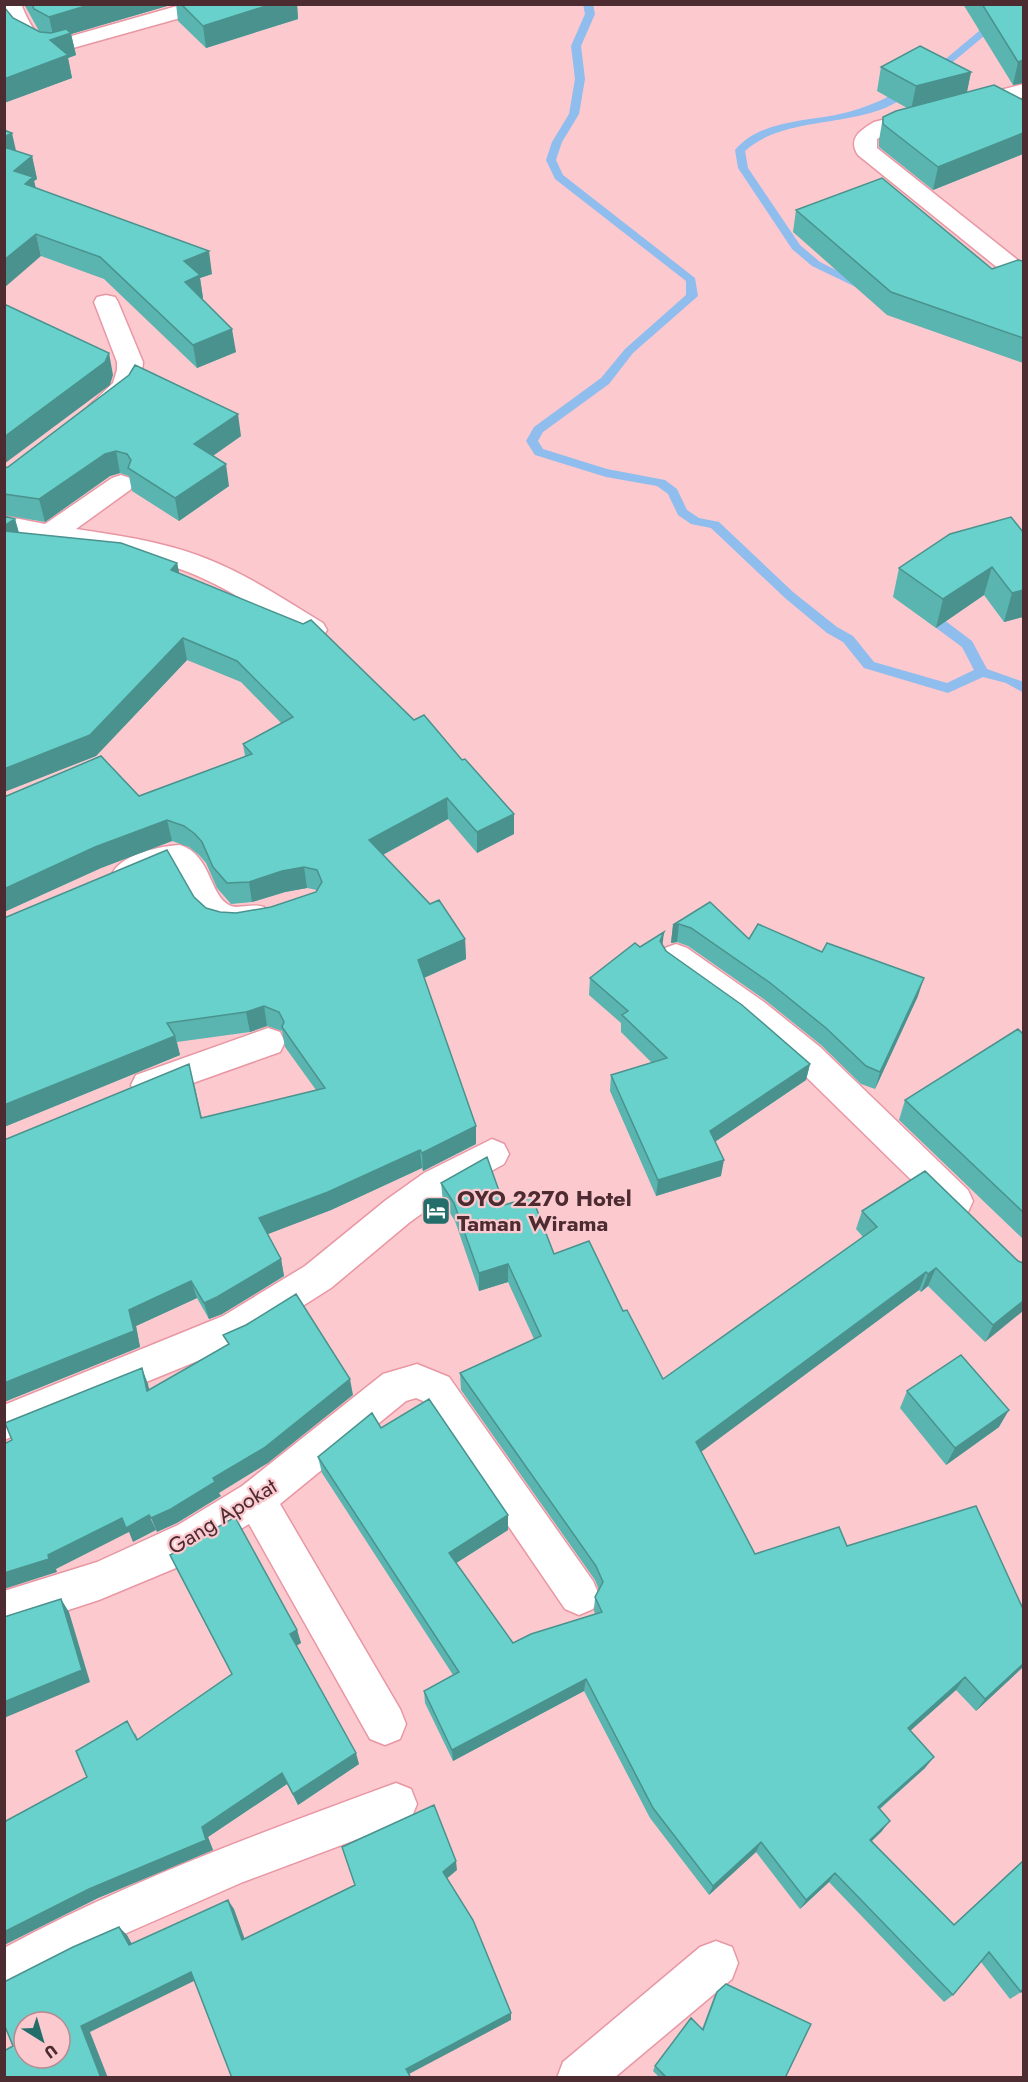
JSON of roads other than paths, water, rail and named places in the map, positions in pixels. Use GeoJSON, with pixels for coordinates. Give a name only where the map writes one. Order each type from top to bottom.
{"type":"FeatureCollection","features":[{"type":"Feature","properties":{"kind":"street"},"geometry":{"type":"LineString","coordinates":[[10,4],[21,28],[31,41],[47,47],[55,47],[209,4]]}},
{"type":"Feature","properties":{"kind":"street"},"geometry":{"type":"LineString","coordinates":[[1022,276],[866,150],[866,136],[882,127],[1023,90]]}},
{"type":"Feature","properties":{"kind":"street"},"geometry":{"type":"LineString","coordinates":[[87,418],[123,390],[130,372],[130,362],[106,302]]}},
{"type":"Feature","properties":{"kind":"street"},"geometry":{"type":"LineString","coordinates":[[47,536],[121,484]]}},
{"type":"Feature","properties":{"kind":"street"},"geometry":{"type":"LineString","coordinates":[[4,525],[47,536],[108,542],[169,556],[230,579],[313,630]]}},
{"type":"Feature","properties":{"kind":"street"},"geometry":{"type":"LineString","coordinates":[[102,884],[173,855],[180,857],[188,864],[210,909],[220,917],[247,918],[277,910]]}},
{"type":"Feature","properties":{"kind":"street"},"geometry":{"type":"LineString","coordinates":[[676,957],[752,1011],[808,1057],[974,1219]]}},
{"type":"Feature","properties":{"kind":"street"},"geometry":{"type":"LineString","coordinates":[[125,1095],[168,1076],[268,1042]]}},
{"type":"Feature","properties":{"kind":"street"},"geometry":{"type":"LineString","coordinates":[[4,1423],[236,1328],[318,1276],[398,1211],[436,1184],[492,1154]]}},
{"type":"Feature","properties":{"kind":"street","name":"Gang Apokat"},"geometry":{"type":"LineString","coordinates":[[4,1611],[99,1581],[162,1554],[256,1499],[396,1386],[417,1381],[436,1389],[579,1595]]}},
{"type":"Feature","properties":{"kind":"street"},"geometry":{"type":"LineString","coordinates":[[256,1499],[386,1724]]}},
{"type":"Feature","properties":{"kind":"street"},"geometry":{"type":"LineString","coordinates":[[4,1972],[66,1938],[237,1863],[396,1804]]}},
{"type":"Feature","properties":{"kind":"street"},"geometry":{"type":"LineString","coordinates":[[579,2078],[717,1963]]}},
{"type":"Feature","properties":{"kind":"waterway"},"geometry":{"type":"LineString","coordinates":[[588,4],[590,14],[576,46],[580,79],[574,114],[557,142],[551,160],[559,177],[691,280],[692,296],[629,351],[605,381],[538,430],[532,441],[539,452],[606,473],[661,483],[673,492],[682,512],[695,521],[715,525],[789,595],[832,630],[848,639],[869,665],[948,688],[982,672]]}},
{"type":"Feature","properties":{"kind":"waterway"},"geometry":{"type":"LineString","coordinates":[[933,74],[984,32],[982,16],[976,4]]}},
{"type":"Feature","properties":{"kind":"waterway"},"geometry":{"type":"LineString","coordinates":[[864,288],[816,264],[796,247],[743,168],[740,150],[760,135],[772,130],[854,113],[882,104],[908,90]]}},
{"type":"Feature","properties":{"kind":"waterway"},"geometry":{"type":"LineString","coordinates":[[927,611],[933,619],[967,644],[982,672]]}},
{"type":"Feature","properties":{"kind":"waterway"},"geometry":{"type":"LineString","coordinates":[[982,672],[1010,680],[1024,688]]}},
{"type":"Feature","properties":{"kind":"place","name":"OYO 2270 Hotel Taman Wirama"},"geometry":{"type":"Point","coordinates":[436,1211]}}]}
